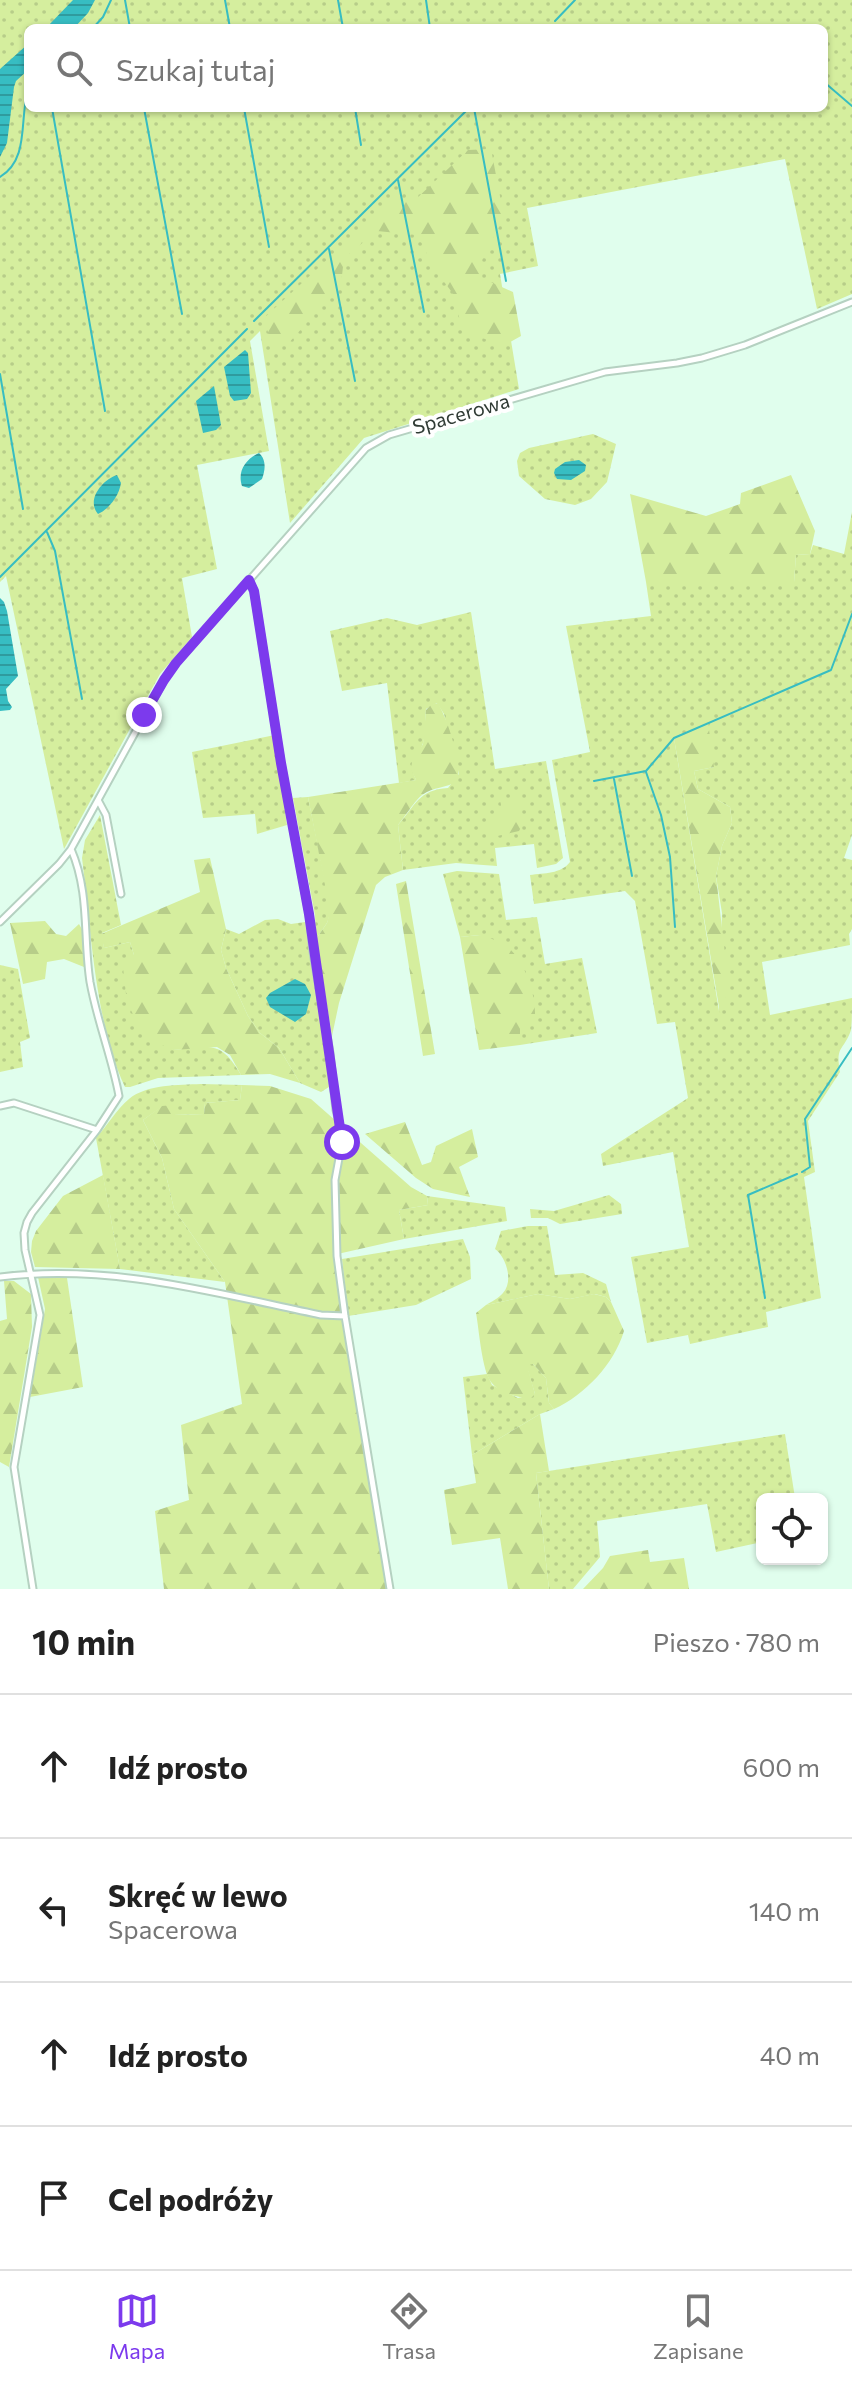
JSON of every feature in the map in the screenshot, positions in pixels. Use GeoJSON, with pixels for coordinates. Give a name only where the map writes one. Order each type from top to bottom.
{"type":"FeatureCollection","features":[{"type":"Feature","properties":{"kind":"street","name":"Spacerowa"},"geometry":{"type":"LineString","coordinates":[[0,922],[71,849],[164,680],[366,448],[389,435],[605,372],[677,363],[731,350],[852,302]]}},
{"type":"Feature","properties":{"kind":"street"},"geometry":{"type":"LineString","coordinates":[[249,580],[254,591],[330,1053],[342,1142],[335,1180],[335,1218],[345,1316],[390,1589]]}},
{"type":"Feature","properties":{"kind":"street"},"geometry":{"type":"LineString","coordinates":[[98,800],[106,815],[121,894]]}},
{"type":"Feature","properties":{"kind":"street"},"geometry":{"type":"LineString","coordinates":[[33,1589],[14,1467],[40,1315],[24,1233],[27,1222],[119,1096],[94,1000],[82,884],[71,849]]}},
{"type":"Feature","properties":{"kind":"street"},"geometry":{"type":"LineString","coordinates":[[0,1106],[14,1103],[97,1130]]}},
{"type":"Feature","properties":{"kind":"street"},"geometry":{"type":"LineString","coordinates":[[0,1277],[64,1272],[124,1276],[321,1315],[345,1316]]}},
{"type":"Feature","properties":{"kind":"green space"},"geometry":{"type":"Polygon","coordinates":[[[0,0],[852,0],[852,294],[817,309],[785,159],[527,208],[538,266],[500,274],[519,389],[364,438],[290,523],[260,331],[250,341],[269,451],[197,465],[217,569],[182,578],[192,637],[160,674],[64,849],[6,576],[0,582],[0,0]]]}},
{"type":"Feature","properties":{"kind":"green space"},"geometry":{"type":"Polygon","coordinates":[[[491,149],[504,217],[482,260],[482,278],[513,292],[521,336],[503,346],[462,330],[454,295],[433,267],[418,235],[377,231],[344,258],[341,284],[287,345],[272,346],[264,318],[393,199],[415,200],[468,150],[491,149]]]}},
{"type":"Feature","properties":{"kind":"green space"},"geometry":{"type":"Polygon","coordinates":[[[593,434],[616,444],[607,482],[591,499],[575,505],[545,499],[519,476],[517,461],[520,453],[529,448],[593,434]]]}},
{"type":"Feature","properties":{"kind":"green space"},"geometry":{"type":"Polygon","coordinates":[[[791,475],[815,531],[810,554],[796,555],[794,582],[646,582],[630,494],[706,516],[740,504],[741,493],[791,475]]]}},
{"type":"Feature","properties":{"kind":"green space"},"geometry":{"type":"Polygon","coordinates":[[[852,512],[852,835],[844,858],[852,860],[850,945],[762,962],[770,1015],[852,998],[851,1030],[839,1052],[840,1072],[808,1121],[815,1172],[804,1177],[821,1298],[766,1312],[768,1327],[690,1344],[688,1335],[647,1343],[631,1257],[689,1247],[673,1152],[603,1166],[601,1154],[688,1098],[675,1022],[657,1024],[635,901],[625,891],[534,904],[530,875],[557,871],[570,862],[552,760],[590,752],[566,626],[651,616],[646,582],[794,582],[796,555],[810,554],[813,545],[844,554],[852,512]],[[674,738],[719,1011],[722,913],[716,876],[722,846],[732,823],[730,807],[698,789],[694,771],[714,767],[674,738]]]}},
{"type":"Feature","properties":{"kind":"green space"},"geometry":{"type":"Polygon","coordinates":[[[471,612],[495,769],[546,761],[563,858],[556,864],[537,868],[534,844],[495,848],[497,866],[456,863],[403,870],[398,825],[424,795],[448,788],[459,774],[444,714],[437,703],[426,709],[424,739],[413,764],[416,780],[399,783],[387,683],[342,691],[330,631],[387,618],[417,625],[471,612]]]}},
{"type":"Feature","properties":{"kind":"green space"},"geometry":{"type":"Polygon","coordinates":[[[438,703],[453,741],[458,781],[422,795],[398,825],[403,870],[385,877],[376,885],[339,1003],[332,1036],[316,939],[327,923],[330,911],[308,797],[416,780],[411,769],[412,762],[423,744],[426,710],[438,703]]]}},
{"type":"Feature","properties":{"kind":"green space"},"geometry":{"type":"Polygon","coordinates":[[[708,722],[714,767],[694,771],[698,789],[730,807],[732,823],[722,846],[716,876],[729,989],[720,1013],[674,738],[708,722]]]}},
{"type":"Feature","properties":{"kind":"green space"},"geometry":{"type":"Polygon","coordinates":[[[275,735],[287,825],[257,834],[255,814],[203,818],[192,752],[275,735]]]}},
{"type":"Feature","properties":{"kind":"green space"},"geometry":{"type":"Polygon","coordinates":[[[308,797],[331,911],[316,939],[315,915],[293,798],[308,797]]]}},
{"type":"Feature","properties":{"kind":"green space"},"geometry":{"type":"Polygon","coordinates":[[[519,798],[524,822],[519,831],[489,838],[486,819],[503,817],[500,799],[519,798]]]}},
{"type":"Feature","properties":{"kind":"green space"},"geometry":{"type":"Polygon","coordinates":[[[100,815],[121,925],[102,933],[104,948],[130,942],[173,1050],[206,1047],[220,1050],[241,1075],[158,1078],[125,1087],[115,1062],[101,1005],[82,858],[85,840],[100,815]]]}},
{"type":"Feature","properties":{"kind":"green space"},"geometry":{"type":"Polygon","coordinates":[[[210,858],[226,929],[221,950],[226,968],[248,1016],[260,1033],[279,1048],[300,1083],[270,1074],[241,1075],[230,1055],[217,1047],[173,1050],[160,1044],[140,1027],[127,1003],[123,967],[134,955],[130,942],[104,948],[101,934],[200,892],[194,860],[210,858]]]}},
{"type":"Feature","properties":{"kind":"green space"},"geometry":{"type":"Polygon","coordinates":[[[457,871],[499,874],[506,920],[537,917],[545,964],[582,958],[597,1033],[520,1045],[520,1028],[480,935],[460,937],[443,874],[457,871]]]}},
{"type":"Feature","properties":{"kind":"green space"},"geometry":{"type":"Polygon","coordinates":[[[406,881],[435,1054],[423,1056],[396,884],[406,881]]]}},
{"type":"Feature","properties":{"kind":"green space"},"geometry":{"type":"Polygon","coordinates":[[[278,919],[291,924],[305,922],[328,1070],[329,1087],[321,1092],[300,1083],[279,1048],[260,1033],[248,1016],[221,950],[226,929],[239,934],[265,920],[278,919]]]}},
{"type":"Feature","properties":{"kind":"green space"},"geometry":{"type":"Polygon","coordinates":[[[45,921],[56,934],[66,936],[79,924],[84,933],[84,967],[64,959],[47,962],[45,979],[23,984],[10,923],[45,921]]]}},
{"type":"Feature","properties":{"kind":"green space"},"geometry":{"type":"Polygon","coordinates":[[[480,935],[512,951],[529,981],[534,1023],[520,1028],[520,1045],[479,1050],[460,937],[480,935]]]}},
{"type":"Feature","properties":{"kind":"green space"},"geometry":{"type":"Polygon","coordinates":[[[0,965],[18,969],[30,1038],[20,1042],[23,1067],[0,1072],[0,965]]]}},
{"type":"Feature","properties":{"kind":"green space"},"geometry":{"type":"Polygon","coordinates":[[[242,1085],[240,1100],[205,1103],[204,1114],[174,1115],[174,1106],[163,1106],[143,1120],[162,1158],[174,1209],[225,1282],[120,1269],[96,1138],[120,1108],[136,1094],[164,1086],[242,1085]]]}},
{"type":"Feature","properties":{"kind":"green space"},"geometry":{"type":"Polygon","coordinates":[[[242,1085],[270,1086],[311,1099],[411,1187],[427,1196],[428,1205],[399,1210],[404,1239],[333,1255],[386,1589],[164,1589],[155,1511],[189,1500],[181,1425],[242,1404],[225,1282],[174,1209],[162,1158],[143,1120],[162,1106],[174,1105],[175,1115],[204,1114],[205,1103],[240,1100],[242,1085]]]}},
{"type":"Feature","properties":{"kind":"green space"},"geometry":{"type":"Polygon","coordinates":[[[405,1122],[422,1165],[431,1162],[436,1146],[472,1129],[478,1157],[459,1167],[470,1197],[433,1189],[365,1134],[405,1122]]]}},
{"type":"Feature","properties":{"kind":"green space"},"geometry":{"type":"Polygon","coordinates":[[[103,1175],[120,1269],[35,1267],[31,1252],[36,1231],[63,1196],[103,1175]]]}},
{"type":"Feature","properties":{"kind":"green space"},"geometry":{"type":"Polygon","coordinates":[[[609,1195],[621,1204],[622,1214],[560,1224],[548,1218],[531,1218],[530,1209],[554,1211],[609,1195]]]}},
{"type":"Feature","properties":{"kind":"green space"},"geometry":{"type":"Polygon","coordinates":[[[427,1196],[505,1207],[507,1221],[404,1239],[399,1210],[428,1205],[427,1196]]]}},
{"type":"Feature","properties":{"kind":"green space"},"geometry":{"type":"Polygon","coordinates":[[[547,1226],[555,1275],[583,1273],[606,1284],[611,1302],[595,1294],[570,1299],[538,1294],[486,1305],[501,1295],[508,1282],[505,1263],[495,1249],[501,1231],[547,1226]]]}},
{"type":"Feature","properties":{"kind":"green space"},"geometry":{"type":"Polygon","coordinates":[[[463,1239],[470,1257],[471,1279],[416,1305],[348,1316],[342,1259],[463,1239]]]}},
{"type":"Feature","properties":{"kind":"green space"},"geometry":{"type":"Polygon","coordinates":[[[38,1277],[67,1278],[83,1387],[30,1397],[45,1309],[38,1277]]]}},
{"type":"Feature","properties":{"kind":"green space"},"geometry":{"type":"Polygon","coordinates":[[[4,1281],[14,1281],[31,1294],[32,1327],[9,1467],[0,1462],[0,1321],[7,1319],[4,1281]]]}},
{"type":"Feature","properties":{"kind":"green space"},"geometry":{"type":"Polygon","coordinates":[[[538,1294],[570,1299],[594,1294],[606,1297],[624,1331],[613,1355],[597,1377],[577,1396],[554,1409],[549,1403],[546,1378],[533,1364],[527,1365],[535,1394],[531,1398],[509,1394],[491,1382],[483,1360],[476,1313],[486,1305],[538,1294]]]}},
{"type":"Feature","properties":{"kind":"green space"},"geometry":{"type":"Polygon","coordinates":[[[526,1364],[533,1364],[546,1378],[549,1403],[554,1409],[540,1414],[472,1455],[463,1377],[487,1374],[492,1385],[518,1398],[535,1394],[526,1364]]]}},
{"type":"Feature","properties":{"kind":"green space"},"geometry":{"type":"Polygon","coordinates":[[[540,1414],[549,1471],[536,1473],[549,1589],[508,1589],[500,1538],[452,1545],[444,1490],[476,1483],[472,1455],[540,1414]]]}},
{"type":"Feature","properties":{"kind":"green space"},"geometry":{"type":"Polygon","coordinates":[[[785,1434],[794,1493],[756,1493],[756,1543],[716,1552],[707,1504],[597,1521],[600,1557],[573,1589],[549,1589],[536,1473],[785,1434]]]}},
{"type":"Feature","properties":{"kind":"green space"},"geometry":{"type":"Polygon","coordinates":[[[648,1550],[650,1562],[684,1558],[689,1589],[583,1589],[610,1556],[648,1550]]]}},
{"type":"Feature","properties":{"kind":"water"},"geometry":{"type":"Polygon","coordinates":[[[73,0],[95,0],[78,24],[50,24],[73,0]]]}},
{"type":"Feature","properties":{"kind":"water"},"geometry":{"type":"Polygon","coordinates":[[[24,48],[24,74],[14,87],[7,143],[0,157],[0,69],[24,48]]]}},
{"type":"Feature","properties":{"kind":"water"},"geometry":{"type":"Polygon","coordinates":[[[245,350],[248,353],[251,393],[247,399],[234,401],[230,396],[224,367],[245,350]]]}},
{"type":"Feature","properties":{"kind":"water"},"geometry":{"type":"Polygon","coordinates":[[[214,386],[221,425],[216,430],[203,433],[196,401],[214,386]]]}},
{"type":"Feature","properties":{"kind":"water"},"geometry":{"type":"Polygon","coordinates":[[[259,453],[264,462],[262,479],[249,488],[242,486],[244,466],[259,453]]]}},
{"type":"Feature","properties":{"kind":"water"},"geometry":{"type":"Polygon","coordinates":[[[579,460],[586,465],[585,471],[571,480],[557,479],[555,469],[565,462],[579,460]]]}},
{"type":"Feature","properties":{"kind":"water"},"geometry":{"type":"Polygon","coordinates":[[[117,475],[121,483],[118,493],[110,505],[98,514],[94,503],[97,491],[117,475]]]}},
{"type":"Feature","properties":{"kind":"water"},"geometry":{"type":"Polygon","coordinates":[[[0,598],[7,611],[18,676],[6,689],[12,707],[0,711],[0,598]]]}},
{"type":"Feature","properties":{"kind":"water"},"geometry":{"type":"Polygon","coordinates":[[[295,979],[305,984],[311,995],[306,1014],[295,1022],[270,1007],[266,998],[295,979]]]}},
{"type":"Feature","properties":{"kind":"waterway"},"geometry":{"type":"LineString","coordinates":[[97,24],[111,0]]}},
{"type":"Feature","properties":{"kind":"waterway"},"geometry":{"type":"LineString","coordinates":[[125,0],[129,24]]}},
{"type":"Feature","properties":{"kind":"waterway"},"geometry":{"type":"LineString","coordinates":[[225,0],[229,24]]}},
{"type":"Feature","properties":{"kind":"waterway"},"geometry":{"type":"LineString","coordinates":[[338,0],[342,24]]}},
{"type":"Feature","properties":{"kind":"waterway"},"geometry":{"type":"LineString","coordinates":[[426,0],[429,24]]}},
{"type":"Feature","properties":{"kind":"waterway"},"geometry":{"type":"LineString","coordinates":[[555,21],[575,0]]}},
{"type":"Feature","properties":{"kind":"waterway"},"geometry":{"type":"LineString","coordinates":[[828,85],[852,106]]}},
{"type":"Feature","properties":{"kind":"waterway"},"geometry":{"type":"LineString","coordinates":[[0,177],[16,160],[24,112]]}},
{"type":"Feature","properties":{"kind":"waterway"},"geometry":{"type":"LineString","coordinates":[[53,112],[105,411]]}},
{"type":"Feature","properties":{"kind":"waterway"},"geometry":{"type":"LineString","coordinates":[[145,112],[182,314]]}},
{"type":"Feature","properties":{"kind":"waterway"},"geometry":{"type":"LineString","coordinates":[[245,112],[269,247]]}},
{"type":"Feature","properties":{"kind":"waterway"},"geometry":{"type":"LineString","coordinates":[[356,112],[361,145]]}},
{"type":"Feature","properties":{"kind":"waterway"},"geometry":{"type":"LineString","coordinates":[[254,321],[465,112]]}},
{"type":"Feature","properties":{"kind":"waterway"},"geometry":{"type":"LineString","coordinates":[[475,112],[506,281]]}},
{"type":"Feature","properties":{"kind":"waterway"},"geometry":{"type":"LineString","coordinates":[[398,180],[424,312]]}},
{"type":"Feature","properties":{"kind":"waterway"},"geometry":{"type":"LineString","coordinates":[[329,249],[355,381]]}},
{"type":"Feature","properties":{"kind":"waterway"},"geometry":{"type":"LineString","coordinates":[[0,577],[247,329]]}},
{"type":"Feature","properties":{"kind":"waterway"},"geometry":{"type":"LineString","coordinates":[[0,374],[23,509]]}},
{"type":"Feature","properties":{"kind":"waterway"},"geometry":{"type":"LineString","coordinates":[[47,532],[55,551],[82,699]]}},
{"type":"Feature","properties":{"kind":"waterway"},"geometry":{"type":"LineString","coordinates":[[594,781],[646,771],[674,738],[831,670],[852,614]]}},
{"type":"Feature","properties":{"kind":"waterway"},"geometry":{"type":"LineString","coordinates":[[646,772],[661,815],[670,857],[675,927]]}},
{"type":"Feature","properties":{"kind":"waterway"},"geometry":{"type":"LineString","coordinates":[[614,779],[632,876]]}},
{"type":"Feature","properties":{"kind":"waterway"},"geometry":{"type":"LineString","coordinates":[[802,1172],[810,1167],[805,1119],[852,1048]]}},
{"type":"Feature","properties":{"kind":"waterway"},"geometry":{"type":"LineString","coordinates":[[765,1298],[748,1195],[797,1174]]}},
{"type":"Feature","properties":{"kind":"route"},"geometry":{"type":"LineString","coordinates":[[144,715],[176,663],[249,580],[254,591],[309,914],[342,1142]]}}]}
